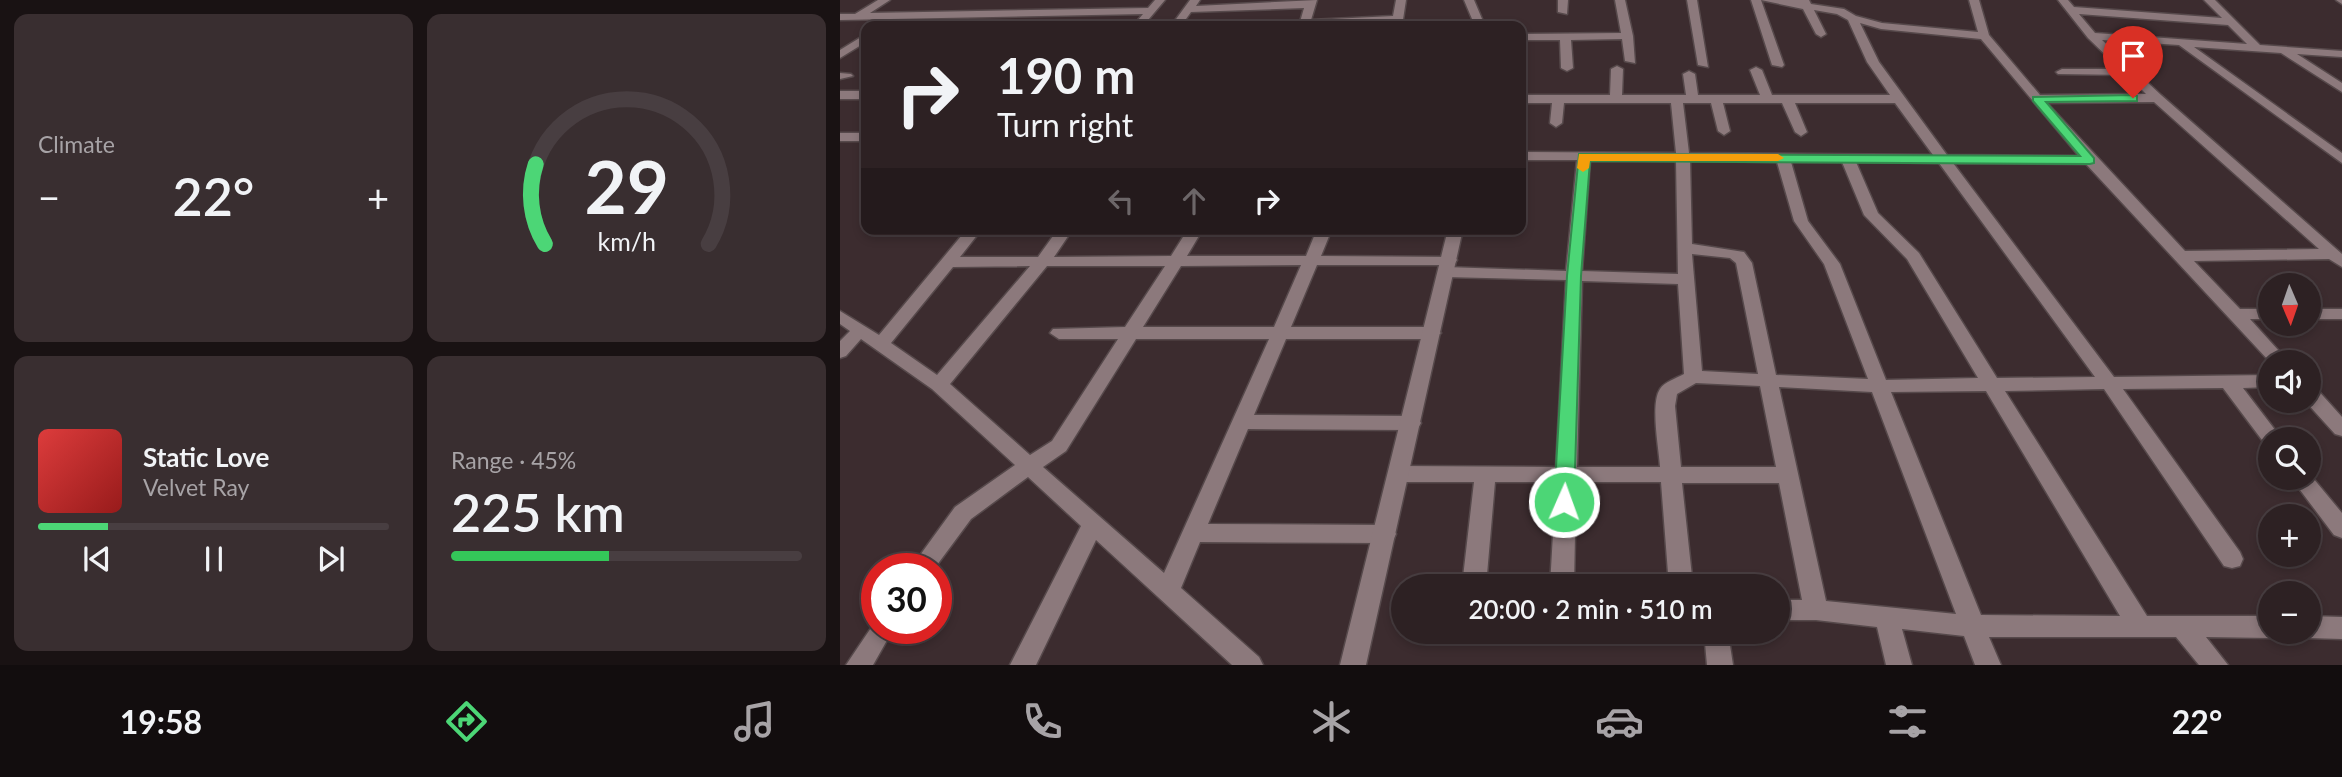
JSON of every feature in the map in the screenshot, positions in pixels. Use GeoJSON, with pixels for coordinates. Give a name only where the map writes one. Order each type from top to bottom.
{"type":"FeatureCollection","features":[{"type":"Feature","properties":{"kind":"street"},"geometry":{"type":"LineString","coordinates":[[858,16],[885,0]]}},
{"type":"Feature","properties":{"kind":"street"},"geometry":{"type":"LineString","coordinates":[[945,15],[965,0]]}},
{"type":"Feature","properties":{"kind":"street"},"geometry":{"type":"LineString","coordinates":[[1020,13],[1035,0]]}},
{"type":"Feature","properties":{"kind":"street"},"geometry":{"type":"LineString","coordinates":[[1089,12],[1101,0]]}},
{"type":"Feature","properties":{"kind":"street"},"geometry":{"type":"LineString","coordinates":[[1142,21],[1160,0]]}},
{"type":"Feature","properties":{"kind":"street"},"geometry":{"type":"LineString","coordinates":[[1397,21],[1401,0]]}},
{"type":"Feature","properties":{"kind":"street"},"geometry":{"type":"LineString","coordinates":[[1469,0],[1478,21]]}},
{"type":"Feature","properties":{"kind":"street"},"geometry":{"type":"LineString","coordinates":[[1563,0],[1563,12]]}},
{"type":"Feature","properties":{"kind":"street"},"geometry":{"type":"LineString","coordinates":[[1620,0],[1631,61]]}},
{"type":"Feature","properties":{"kind":"street"},"geometry":{"type":"LineString","coordinates":[[1692,0],[1704,65]]}},
{"type":"Feature","properties":{"kind":"street"},"geometry":{"type":"LineString","coordinates":[[1756,0],[1778,65]]}},
{"type":"Feature","properties":{"kind":"street"},"geometry":{"type":"LineString","coordinates":[[1766,0],[1805,3],[1892,27],[1984,36]]}},
{"type":"Feature","properties":{"kind":"street"},"geometry":{"type":"LineString","coordinates":[[1841,0],[1873,62],[1898,99],[2110,384],[2232,559]]}},
{"type":"Feature","properties":{"kind":"street"},"geometry":{"type":"LineString","coordinates":[[1974,0],[1984,36],[2037,99],[2090,160],[2269,350]]}},
{"type":"Feature","properties":{"kind":"street"},"geometry":{"type":"LineString","coordinates":[[2209,0],[2257,48]]}},
{"type":"Feature","properties":{"kind":"street"},"geometry":{"type":"LineString","coordinates":[[1180,21],[1192,4],[1311,3],[1306,21]]}},
{"type":"Feature","properties":{"kind":"street"},"geometry":{"type":"LineString","coordinates":[[1805,3],[1821,34]]}},
{"type":"Feature","properties":{"kind":"street"},"geometry":{"type":"LineString","coordinates":[[2067,5],[2231,22]]}},
{"type":"Feature","properties":{"kind":"street"},"geometry":{"type":"LineString","coordinates":[[2067,5],[2092,36],[2157,98],[2337,258]]}},
{"type":"Feature","properties":{"kind":"street"},"geometry":{"type":"LineString","coordinates":[[840,17],[1150,11]]}},
{"type":"Feature","properties":{"kind":"street"},"geometry":{"type":"LineString","coordinates":[[1063,21],[1071,12]]}},
{"type":"Feature","properties":{"kind":"street"},"geometry":{"type":"LineString","coordinates":[[980,21],[988,14]]}},
{"type":"Feature","properties":{"kind":"street"},"geometry":{"type":"LineString","coordinates":[[888,21],[896,16]]}},
{"type":"Feature","properties":{"kind":"street"},"geometry":{"type":"LineString","coordinates":[[1526,37],[1628,36]]}},
{"type":"Feature","properties":{"kind":"street"},"geometry":{"type":"LineString","coordinates":[[2092,36],[2342,54]]}},
{"type":"Feature","properties":{"kind":"street"},"geometry":{"type":"LineString","coordinates":[[1565,37],[1567,68]]}},
{"type":"Feature","properties":{"kind":"street"},"geometry":{"type":"LineString","coordinates":[[840,55],[861,40]]}},
{"type":"Feature","properties":{"kind":"street"},"geometry":{"type":"LineString","coordinates":[[2181,42],[2338,153]]}},
{"type":"Feature","properties":{"kind":"street"},"geometry":{"type":"LineString","coordinates":[[2284,50],[2342,88]]}},
{"type":"Feature","properties":{"kind":"street"},"geometry":{"type":"LineString","coordinates":[[1616,99],[1617,69]]}},
{"type":"Feature","properties":{"kind":"street"},"geometry":{"type":"LineString","coordinates":[[1756,70],[1767,99]]}},
{"type":"Feature","properties":{"kind":"street"},"geometry":{"type":"LineString","coordinates":[[2062,72],[2130,72]]}},
{"type":"Feature","properties":{"kind":"street"},"geometry":{"type":"LineString","coordinates":[[1689,74],[1685,99],[1683,158],[1684,248],[1693,377]]}},
{"type":"Feature","properties":{"kind":"street"},"geometry":{"type":"LineString","coordinates":[[840,95],[861,95]]}},
{"type":"Feature","properties":{"kind":"street"},"geometry":{"type":"LineString","coordinates":[[2037,99],[2157,98]]}},
{"type":"Feature","properties":{"kind":"street"},"geometry":{"type":"LineString","coordinates":[[1526,99],[1898,99]]}},
{"type":"Feature","properties":{"kind":"street"},"geometry":{"type":"LineString","coordinates":[[1556,123],[1558,99]]}},
{"type":"Feature","properties":{"kind":"street"},"geometry":{"type":"LineString","coordinates":[[1716,99],[1724,131]]}},
{"type":"Feature","properties":{"kind":"street"},"geometry":{"type":"LineString","coordinates":[[1787,99],[1801,132]]}},
{"type":"Feature","properties":{"kind":"street"},"geometry":{"type":"LineString","coordinates":[[840,137],[861,136]]}},
{"type":"Feature","properties":{"kind":"street"},"geometry":{"type":"LineString","coordinates":[[1526,156],[2090,160]]}},
{"type":"Feature","properties":{"kind":"street"},"geometry":{"type":"LineString","coordinates":[[1562,574],[1574,276],[1584,157]]}},
{"type":"Feature","properties":{"kind":"street"},"geometry":{"type":"LineString","coordinates":[[1783,158],[1801,221],[1832,264],[1988,665]]}},
{"type":"Feature","properties":{"kind":"street"},"geometry":{"type":"LineString","coordinates":[[1847,158],[1871,215],[1913,256],[2139,625]]}},
{"type":"Feature","properties":{"kind":"street"},"geometry":{"type":"LineString","coordinates":[[881,344],[970,235]]}},
{"type":"Feature","properties":{"kind":"street"},"geometry":{"type":"LineString","coordinates":[[939,385],[1044,261],[1062,235]]}},
{"type":"Feature","properties":{"kind":"street"},"geometry":{"type":"LineString","coordinates":[[933,553],[963,513],[983,496],[1059,446],[1192,235]]}},
{"type":"Feature","properties":{"kind":"street"},"geometry":{"type":"LineString","coordinates":[[1168,591],[1323,235]]}},
{"type":"Feature","properties":{"kind":"street"},"geometry":{"type":"LineString","coordinates":[[1353,665],[1455,235]]}},
{"type":"Feature","properties":{"kind":"street"},"geometry":{"type":"LineString","coordinates":[[1684,248],[1731,253],[1742,258],[1816,610]]}},
{"type":"Feature","properties":{"kind":"street"},"geometry":{"type":"LineString","coordinates":[[2181,256],[2337,258]]}},
{"type":"Feature","properties":{"kind":"street"},"geometry":{"type":"LineString","coordinates":[[948,262],[1312,261],[1447,266],[1574,276],[1686,279]]}},
{"type":"Feature","properties":{"kind":"street"},"geometry":{"type":"LineString","coordinates":[[2235,314],[2258,314]]}},
{"type":"Feature","properties":{"kind":"street"},"geometry":{"type":"LineString","coordinates":[[2321,314],[2342,314]]}},
{"type":"Feature","properties":{"kind":"street"},"geometry":{"type":"LineString","coordinates":[[840,316],[939,385],[1250,665]]}},
{"type":"Feature","properties":{"kind":"street"},"geometry":{"type":"LineString","coordinates":[[840,352],[860,330]]}},
{"type":"Feature","properties":{"kind":"street"},"geometry":{"type":"LineString","coordinates":[[1059,333],[1432,333]]}},
{"type":"Feature","properties":{"kind":"street"},"geometry":{"type":"LineString","coordinates":[[1680,574],[1665,398],[1675,385],[1693,377],[1879,386],[2258,381]]}},
{"type":"Feature","properties":{"kind":"street"},"geometry":{"type":"LineString","coordinates":[[2229,382],[2264,427]]}},
{"type":"Feature","properties":{"kind":"street"},"geometry":{"type":"LineString","coordinates":[[2332,408],[2342,429]]}},
{"type":"Feature","properties":{"kind":"street"},"geometry":{"type":"LineString","coordinates":[[1242,422],[1411,423]]}},
{"type":"Feature","properties":{"kind":"street"},"geometry":{"type":"LineString","coordinates":[[1400,474],[1788,475]]}},
{"type":"Feature","properties":{"kind":"street"},"geometry":{"type":"LineString","coordinates":[[1475,574],[1485,474]]}},
{"type":"Feature","properties":{"kind":"street"},"geometry":{"type":"LineString","coordinates":[[2311,490],[2342,529]]}},
{"type":"Feature","properties":{"kind":"street"},"geometry":{"type":"LineString","coordinates":[[1023,665],[1093,523]]}},
{"type":"Feature","properties":{"kind":"street"},"geometry":{"type":"LineString","coordinates":[[1194,533],[1385,534]]}},
{"type":"Feature","properties":{"kind":"street"},"geometry":{"type":"LineString","coordinates":[[1790,610],[1816,610],[1972,626],[2258,627]]}},
{"type":"Feature","properties":{"kind":"street"},"geometry":{"type":"LineString","coordinates":[[1887,619],[1899,665]]}},
{"type":"Feature","properties":{"kind":"street"},"geometry":{"type":"LineString","coordinates":[[2181,626],[2215,665]]}},
{"type":"Feature","properties":{"kind":"street"},"geometry":{"type":"LineString","coordinates":[[2321,627],[2342,628]]}},
{"type":"Feature","properties":{"kind":"street"},"geometry":{"type":"LineString","coordinates":[[859,665],[872,644]]}},
{"type":"Feature","properties":{"kind":"street"},"geometry":{"type":"LineString","coordinates":[[1717,644],[1720,665]]}},
{"type":"Feature","properties":{"kind":"slow traffic"},"geometry":{"type":"LineString","coordinates":[[1583,168],[1584,157],[1778,158]]}},
{"type":"Feature","properties":{"kind":"route"},"geometry":{"type":"LineString","coordinates":[[1564,502],[1574,276],[1584,157],[2090,160],[2037,99],[2133,98]]}}]}
